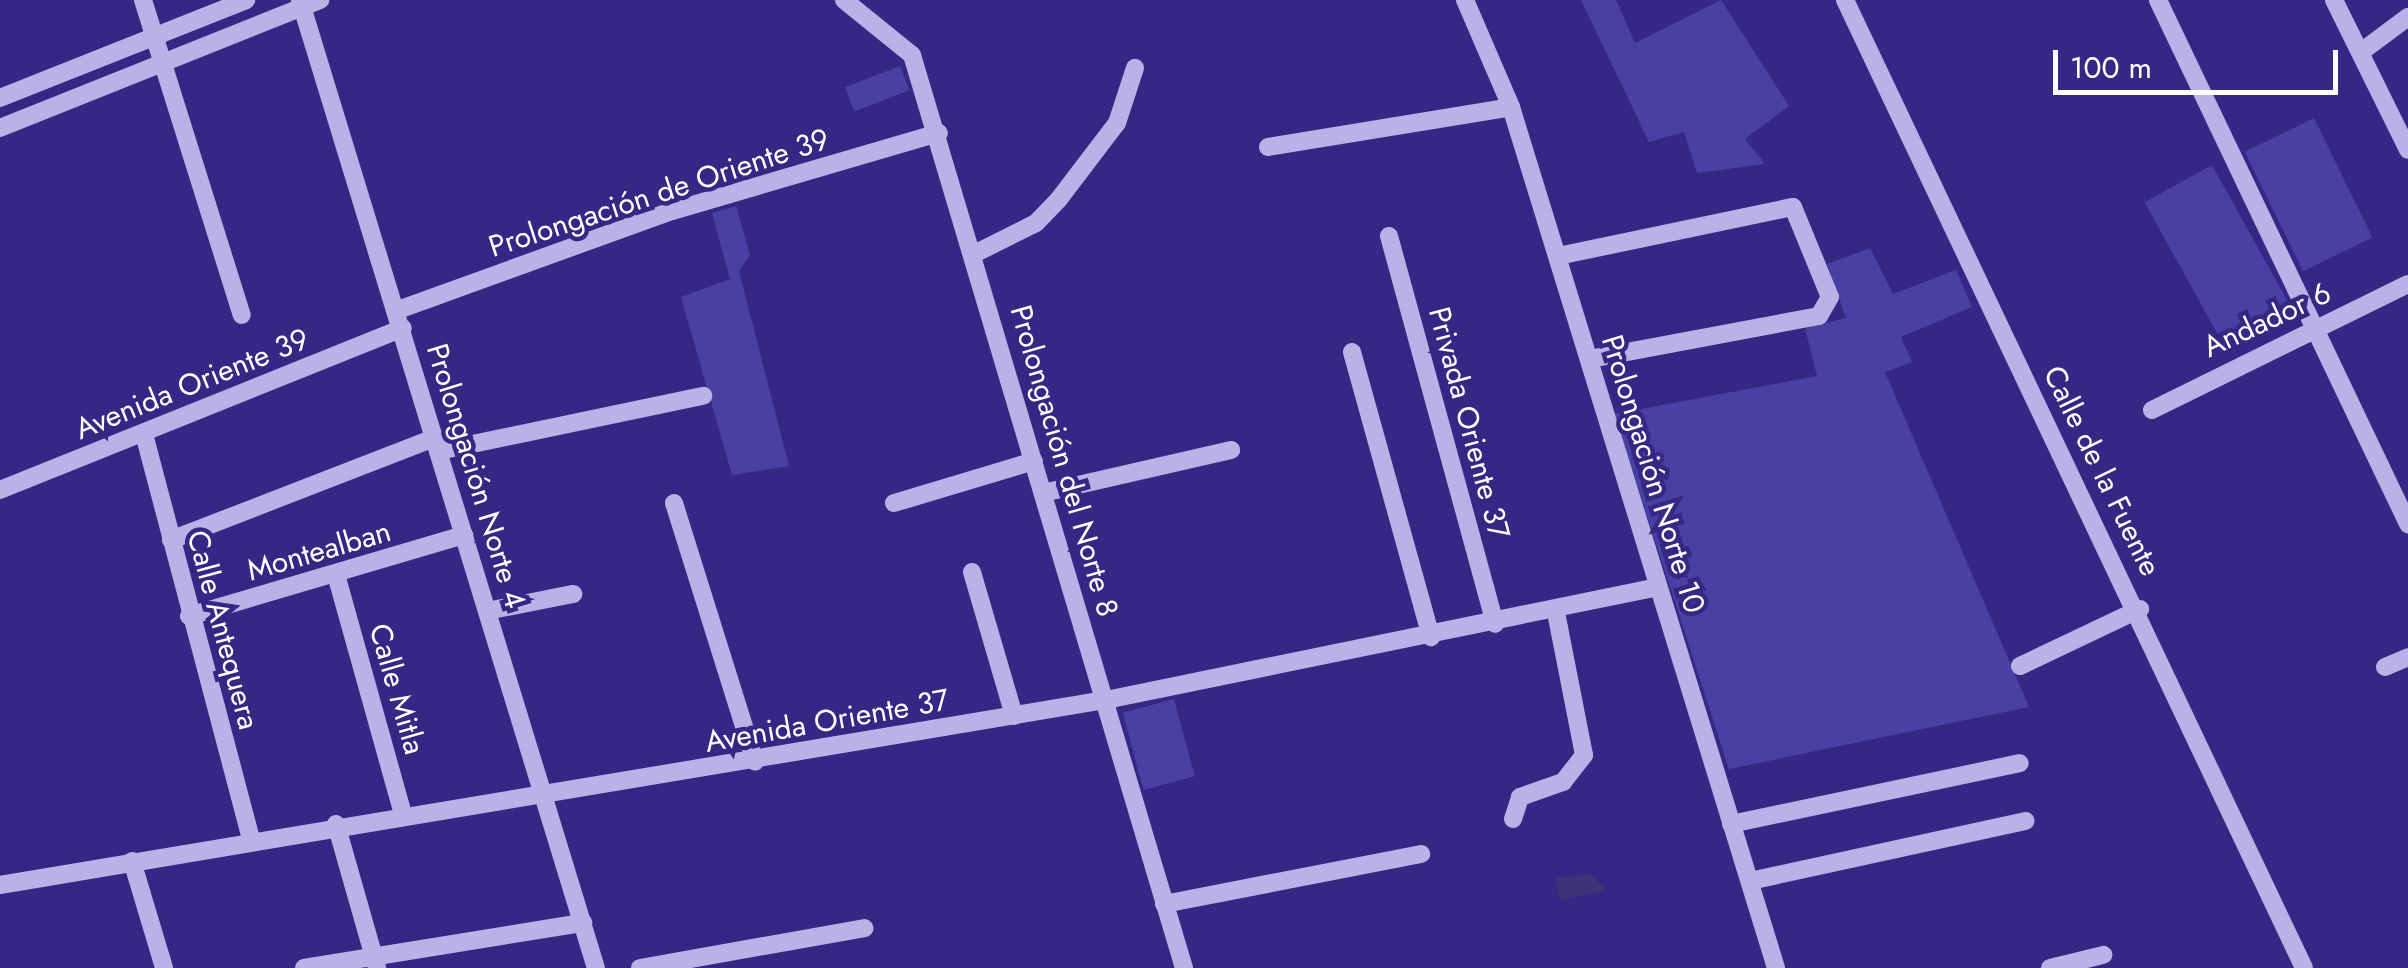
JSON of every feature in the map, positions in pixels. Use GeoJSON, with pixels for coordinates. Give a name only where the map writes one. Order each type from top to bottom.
{"type":"FeatureCollection","features":[{"type":"Feature","properties":{"kind":"street"},"geometry":{"type":"LineString","coordinates":[[144,0],[158,65],[242,315]]}},
{"type":"Feature","properties":{"kind":"street"},"geometry":{"type":"LineString","coordinates":[[0,98],[246,0]]}},
{"type":"Feature","properties":{"kind":"street","name":"Prolongación del Norte 8"},"geometry":{"type":"LineString","coordinates":[[844,0],[912,55],[1184,968]]}},
{"type":"Feature","properties":{"kind":"street","name":"Prolongación Norte 10"},"geometry":{"type":"LineString","coordinates":[[1465,0],[1511,107],[1776,968]]}},
{"type":"Feature","properties":{"kind":"street","name":"Calle de la Fuente"},"geometry":{"type":"LineString","coordinates":[[1845,0],[2140,609],[2304,968]]}},
{"type":"Feature","properties":{"kind":"street"},"geometry":{"type":"LineString","coordinates":[[2158,0],[2408,524]]}},
{"type":"Feature","properties":{"kind":"street"},"geometry":{"type":"LineString","coordinates":[[2334,0],[2407,147]]}},
{"type":"Feature","properties":{"kind":"street"},"geometry":{"type":"LineString","coordinates":[[0,128],[308,2]]}},
{"type":"Feature","properties":{"kind":"street","name":"Prolongación Norte 4"},"geometry":{"type":"LineString","coordinates":[[308,2],[596,968]]}},
{"type":"Feature","properties":{"kind":"street"},"geometry":{"type":"LineString","coordinates":[[2361,52],[2408,17]]}},
{"type":"Feature","properties":{"kind":"street"},"geometry":{"type":"LineString","coordinates":[[974,254],[1036,223],[1059,199],[1117,122],[1135,68]]}},
{"type":"Feature","properties":{"kind":"street"},"geometry":{"type":"LineString","coordinates":[[1268,148],[1511,107]]}},
{"type":"Feature","properties":{"kind":"street","name":"Prolongación de Oriente 39"},"geometry":{"type":"LineString","coordinates":[[400,319],[672,211],[938,133]]}},
{"type":"Feature","properties":{"kind":"street"},"geometry":{"type":"LineString","coordinates":[[1558,256],[1793,207],[1830,297],[1818,316],[1589,359]]}},
{"type":"Feature","properties":{"kind":"street","name":"Privada Oriente 37"},"geometry":{"type":"LineString","coordinates":[[1389,236],[1495,624]]}},
{"type":"Feature","properties":{"kind":"street","name":"Andador 6"},"geometry":{"type":"LineString","coordinates":[[2152,410],[2408,284]]}},
{"type":"Feature","properties":{"kind":"street","name":"Avenida Oriente 39"},"geometry":{"type":"LineString","coordinates":[[0,490],[144,434],[400,319]]}},
{"type":"Feature","properties":{"kind":"street"},"geometry":{"type":"LineString","coordinates":[[1352,352],[1432,636]]}},
{"type":"Feature","properties":{"kind":"street"},"geometry":{"type":"LineString","coordinates":[[171,540],[437,444],[702,396]]}},
{"type":"Feature","properties":{"kind":"street","name":"Calle Antequera"},"geometry":{"type":"LineString","coordinates":[[144,434],[251,839]]}},
{"type":"Feature","properties":{"kind":"street"},"geometry":{"type":"LineString","coordinates":[[1043,492],[1231,450]]}},
{"type":"Feature","properties":{"kind":"street"},"geometry":{"type":"LineString","coordinates":[[894,502],[1034,460]]}},
{"type":"Feature","properties":{"kind":"street"},"geometry":{"type":"LineString","coordinates":[[674,502],[755,762]]}},
{"type":"Feature","properties":{"kind":"street","name":"Montealban"},"geometry":{"type":"LineString","coordinates":[[189,616],[337,578],[464,535]]}},
{"type":"Feature","properties":{"kind":"street"},"geometry":{"type":"LineString","coordinates":[[972,572],[1014,716]]}},
{"type":"Feature","properties":{"kind":"street","name":"Calle Mitla"},"geometry":{"type":"LineString","coordinates":[[337,578],[403,815]]}},
{"type":"Feature","properties":{"kind":"street","name":"Avenida Oriente 37"},"geometry":{"type":"LineString","coordinates":[[0,885],[336,824],[755,762],[1106,700],[1556,612],[1658,587]]}},
{"type":"Feature","properties":{"kind":"street"},"geometry":{"type":"LineString","coordinates":[[488,611],[573,594]]}},
{"type":"Feature","properties":{"kind":"street"},"geometry":{"type":"LineString","coordinates":[[2020,666],[2140,609]]}},
{"type":"Feature","properties":{"kind":"street"},"geometry":{"type":"LineString","coordinates":[[1513,819],[1520,796],[1562,782],[1584,755],[1556,612]]}},
{"type":"Feature","properties":{"kind":"street"},"geometry":{"type":"LineString","coordinates":[[2385,667],[2408,657]]}},
{"type":"Feature","properties":{"kind":"street"},"geometry":{"type":"LineString","coordinates":[[1731,824],[2020,763]]}},
{"type":"Feature","properties":{"kind":"street"},"geometry":{"type":"LineString","coordinates":[[1750,881],[2026,821]]}},
{"type":"Feature","properties":{"kind":"street"},"geometry":{"type":"LineString","coordinates":[[336,824],[375,962]]}},
{"type":"Feature","properties":{"kind":"street"},"geometry":{"type":"LineString","coordinates":[[1164,904],[1421,854]]}},
{"type":"Feature","properties":{"kind":"street"},"geometry":{"type":"LineString","coordinates":[[132,861],[164,968]]}},
{"type":"Feature","properties":{"kind":"street"},"geometry":{"type":"LineString","coordinates":[[304,968],[375,962],[583,923]]}},
{"type":"Feature","properties":{"kind":"street"},"geometry":{"type":"LineString","coordinates":[[640,968],[864,928]]}},
{"type":"Feature","properties":{"kind":"street"},"geometry":{"type":"LineString","coordinates":[[2050,968],[2103,955]]}},
{"type":"Feature","properties":{"kind":"shaded area"},"geometry":{"type":"Polygon","coordinates":[[[1581,0],[1616,0],[1635,43],[1721,0],[1789,106],[1745,139],[1765,164],[1697,173],[1684,132],[1649,142],[1581,0]]]}},
{"type":"Feature","properties":{"kind":"shaded area"},"geometry":{"type":"Polygon","coordinates":[[[900,66],[909,90],[854,111],[845,87],[900,66]]]}},
{"type":"Feature","properties":{"kind":"shaded area"},"geometry":{"type":"Polygon","coordinates":[[[2314,118],[2372,238],[2303,271],[2245,152],[2314,118]]]}},
{"type":"Feature","properties":{"kind":"shaded area"},"geometry":{"type":"Polygon","coordinates":[[[2212,165],[2291,308],[2224,345],[2145,202],[2212,165]]]}},
{"type":"Feature","properties":{"kind":"shaded area"},"geometry":{"type":"Polygon","coordinates":[[[736,206],[750,255],[739,271],[789,466],[732,475],[681,297],[730,279],[712,213],[736,206]]]}},
{"type":"Feature","properties":{"kind":"shaded area"},"geometry":{"type":"Polygon","coordinates":[[[1870,248],[1893,294],[1956,270],[1972,307],[1901,337],[1912,362],[1885,372],[2029,707],[1729,769],[1614,414],[1817,376],[1805,328],[1846,318],[1827,264],[1870,248]]]}},
{"type":"Feature","properties":{"kind":"shaded area"},"geometry":{"type":"Polygon","coordinates":[[[1174,699],[1195,776],[1144,790],[1123,713],[1174,699]]]}},
{"type":"Feature","properties":{"kind":"shaded area"},"geometry":{"type":"Polygon","coordinates":[[[1591,874],[1606,890],[1560,901],[1555,878],[1591,874]]]}}]}
